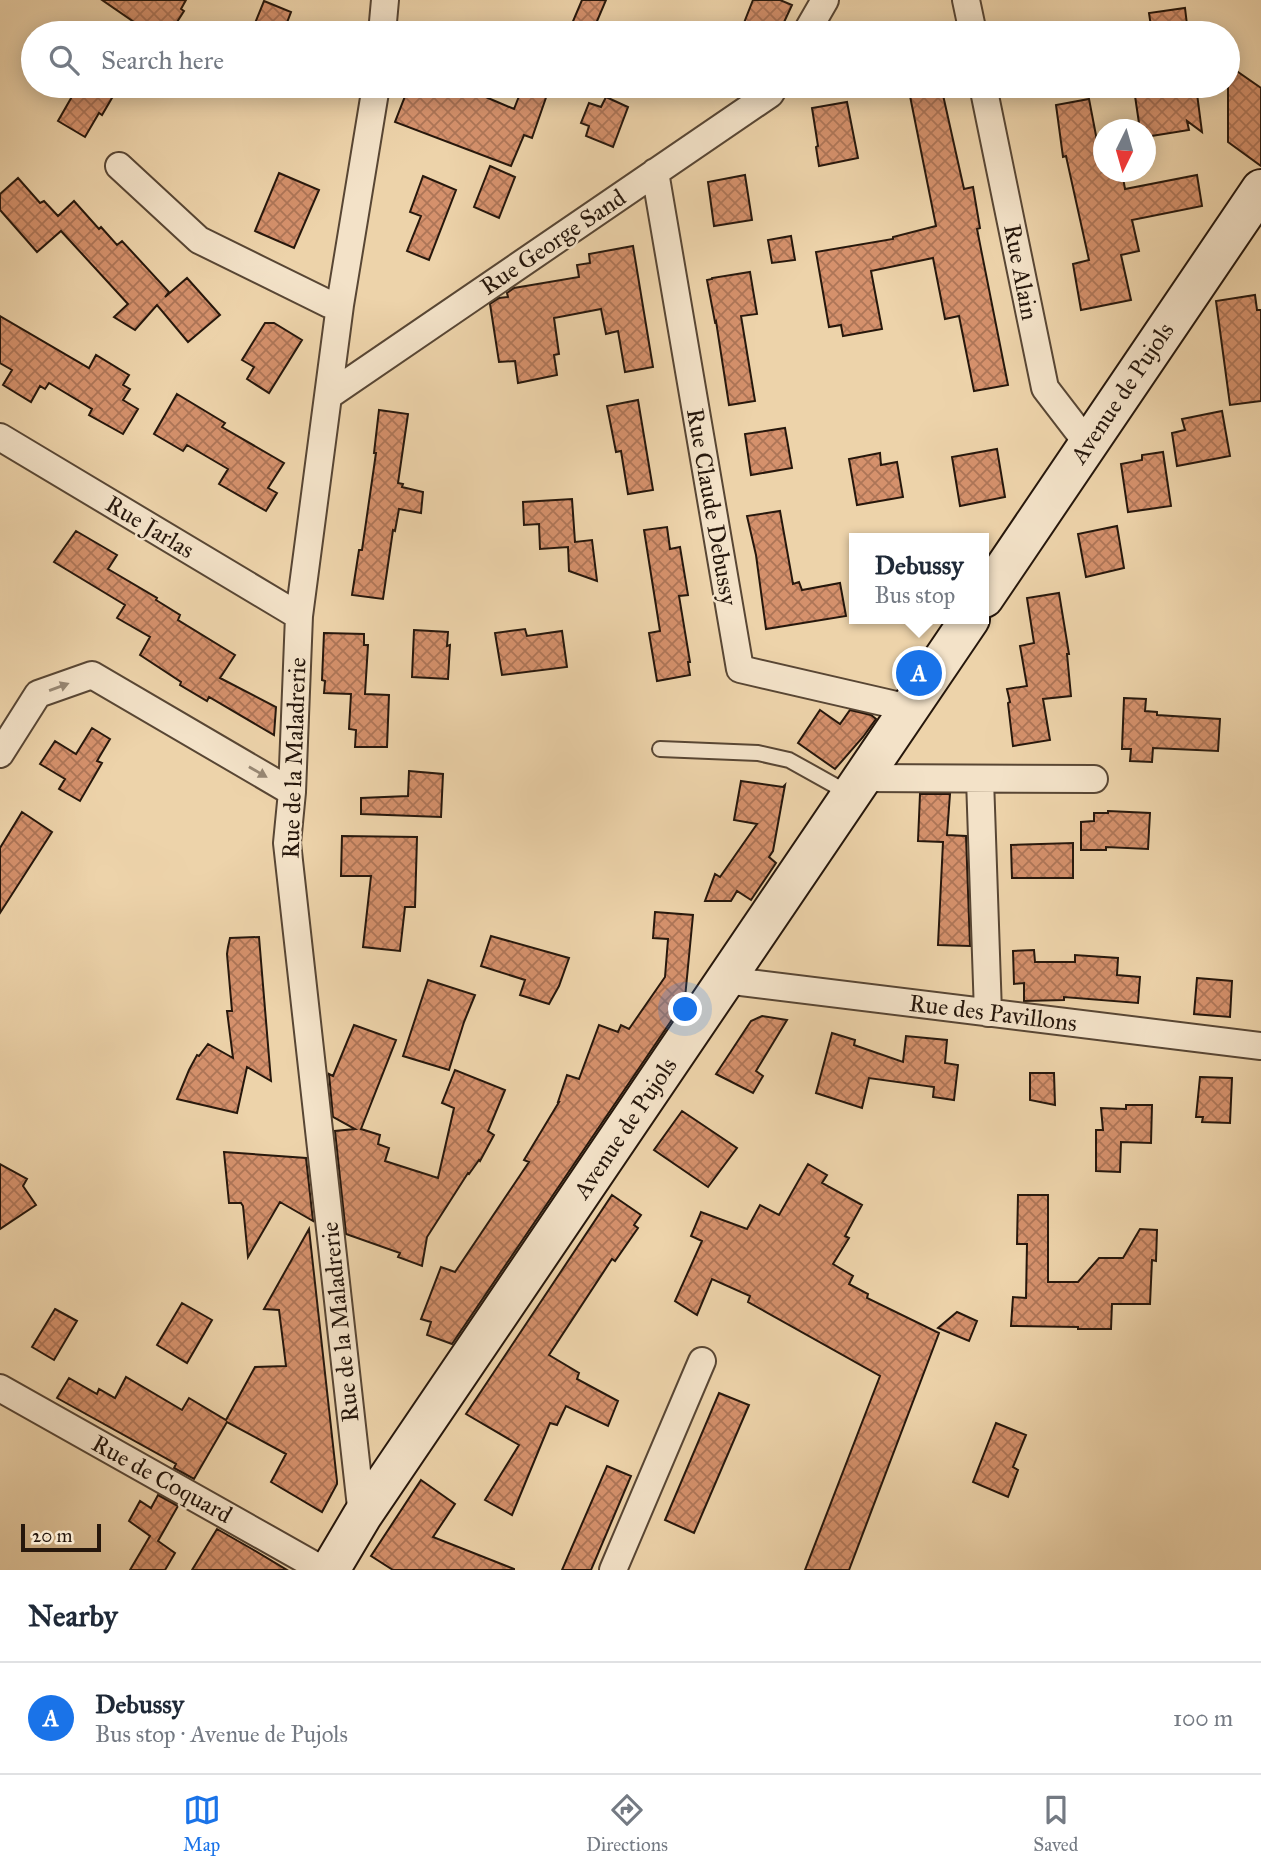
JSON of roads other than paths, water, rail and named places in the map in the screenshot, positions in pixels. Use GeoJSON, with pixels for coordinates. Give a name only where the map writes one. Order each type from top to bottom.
{"type":"FeatureCollection","features":[{"type":"Feature","properties":{"kind":"main road","name":"Avenue de Pujols"},"geometry":{"type":"LineString","coordinates":[[989,591],[1261,189]]}},
{"type":"Feature","properties":{"kind":"main road","name":"Avenue de Pujols"},"geometry":{"type":"LineString","coordinates":[[330,1570],[362,1516],[967,624]]}},
{"type":"Feature","properties":{"kind":"street"},"geometry":{"type":"LineString","coordinates":[[383,21],[385,0]]}},
{"type":"Feature","properties":{"kind":"street"},"geometry":{"type":"LineString","coordinates":[[813,21],[825,0]]}},
{"type":"Feature","properties":{"kind":"street"},"geometry":{"type":"LineString","coordinates":[[966,0],[970,21]]}},
{"type":"Feature","properties":{"kind":"street","name":"Rue de la Maladrerie"},"geometry":{"type":"LineString","coordinates":[[362,1516],[287,843],[292,792],[299,616],[340,305],[374,98]]}},
{"type":"Feature","properties":{"kind":"street","name":"Rue George Sand"},"geometry":{"type":"LineString","coordinates":[[328,396],[764,98]]}},
{"type":"Feature","properties":{"kind":"street","name":"Rue Alain"},"geometry":{"type":"LineString","coordinates":[[985,98],[1045,388],[1088,444]]}},
{"type":"Feature","properties":{"kind":"street"},"geometry":{"type":"LineString","coordinates":[[119,166],[199,240],[329,304],[340,305]]}},
{"type":"Feature","properties":{"kind":"street","name":"Rue Claude Debussy"},"geometry":{"type":"LineString","coordinates":[[655,172],[740,669],[909,708]]}},
{"type":"Feature","properties":{"kind":"street","name":"Rue Jarlas"},"geometry":{"type":"LineString","coordinates":[[0,437],[299,616]]}},
{"type":"Feature","properties":{"kind":"street"},"geometry":{"type":"LineString","coordinates":[[0,754],[38,694],[92,675],[292,792]]}},
{"type":"Feature","properties":{"kind":"street"},"geometry":{"type":"LineString","coordinates":[[980,779],[988,1013]]}},
{"type":"Feature","properties":{"kind":"street"},"geometry":{"type":"LineString","coordinates":[[856,786],[980,779],[1094,779]]}},
{"type":"Feature","properties":{"kind":"street","name":"Rue des Pavillons"},"geometry":{"type":"LineString","coordinates":[[725,980],[1261,1046]]}},
{"type":"Feature","properties":{"kind":"street"},"geometry":{"type":"LineString","coordinates":[[613,1570],[702,1361]]}},
{"type":"Feature","properties":{"kind":"street","name":"Rue de Coquard"},"geometry":{"type":"LineString","coordinates":[[0,1388],[323,1570]]}},
{"type":"Feature","properties":{"kind":"lane"},"geometry":{"type":"LineString","coordinates":[[660,749],[758,753],[789,760],[856,786]]}},
{"type":"Feature","properties":{"kind":"place","name":"Debussy"},"geometry":{"type":"Point","coordinates":[919,673]}}]}
